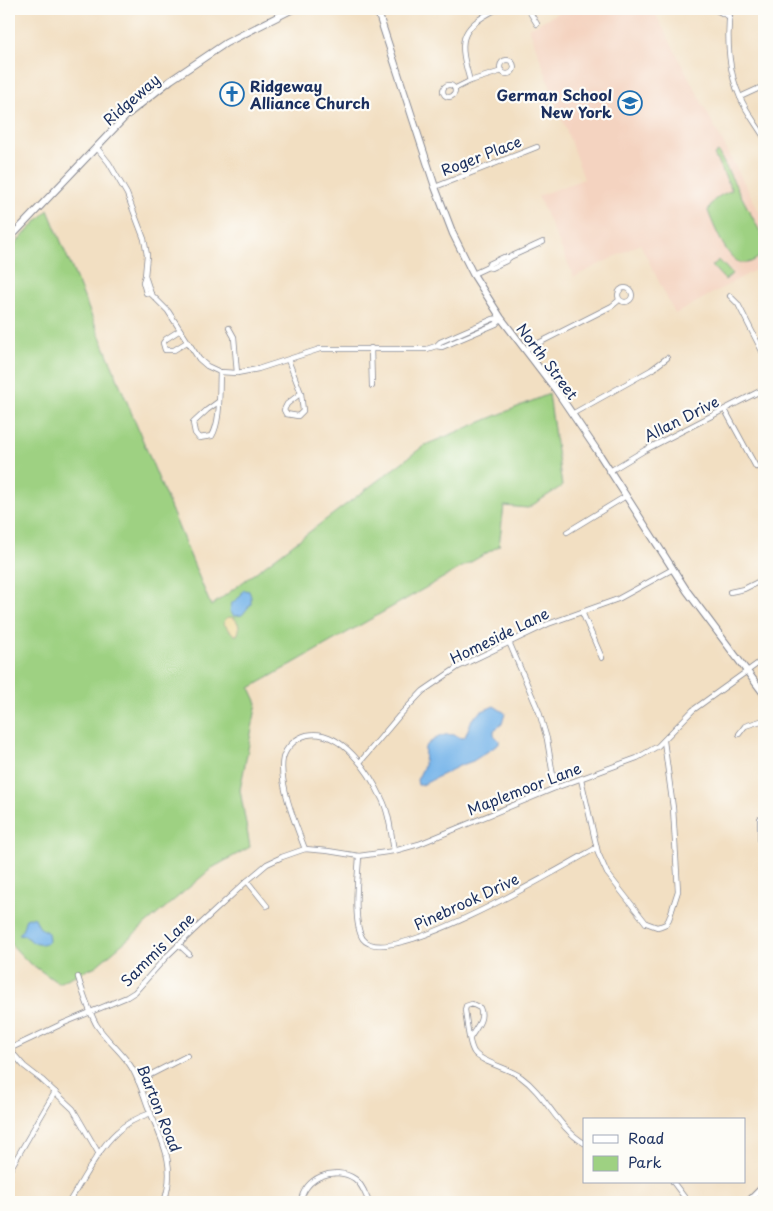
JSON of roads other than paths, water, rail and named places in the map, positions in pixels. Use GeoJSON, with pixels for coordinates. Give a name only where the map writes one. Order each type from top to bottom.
{"type":"FeatureCollection","features":[{"type":"Feature","properties":{"kind":"main road","name":"Ridgeway"},"geometry":{"type":"LineString","coordinates":[[9,239],[128,114],[178,75],[226,42],[294,9]]}},
{"type":"Feature","properties":{"kind":"main road","name":"North Street"},"geometry":{"type":"LineString","coordinates":[[377,9],[435,187],[453,234],[473,274],[501,318],[572,414],[687,591],[764,694]]}},
{"type":"Feature","properties":{"kind":"main road"},"geometry":{"type":"LineString","coordinates":[[748,1202],[764,1186]]}},
{"type":"Feature","properties":{"kind":"street"},"geometry":{"type":"LineString","coordinates":[[470,81],[464,58],[463,45],[465,33],[472,24],[497,9]]}},
{"type":"Feature","properties":{"kind":"street"},"geometry":{"type":"LineString","coordinates":[[528,9],[537,24]]}},
{"type":"Feature","properties":{"kind":"street"},"geometry":{"type":"LineString","coordinates":[[714,9],[730,17]]}},
{"type":"Feature","properties":{"kind":"street"},"geometry":{"type":"LineString","coordinates":[[730,9],[731,64],[740,97],[764,137]]}},
{"type":"Feature","properties":{"kind":"street"},"geometry":{"type":"LineString","coordinates":[[456,88],[470,81],[502,71]]}},
{"type":"Feature","properties":{"kind":"street"},"geometry":{"type":"LineString","coordinates":[[740,97],[764,86]]}},
{"type":"Feature","properties":{"kind":"street","name":"Roger Place"},"geometry":{"type":"LineString","coordinates":[[435,187],[537,147]]}},
{"type":"Feature","properties":{"kind":"street"},"geometry":{"type":"LineString","coordinates":[[97,148],[109,163],[128,194],[144,239],[147,255],[145,276],[151,294],[168,311],[199,359],[207,366],[220,372],[237,373],[258,370],[320,348],[427,349],[436,346],[442,347],[496,324],[501,318]]}},
{"type":"Feature","properties":{"kind":"street"},"geometry":{"type":"LineString","coordinates":[[473,274],[506,262],[510,257],[543,242]]}},
{"type":"Feature","properties":{"kind":"street"},"geometry":{"type":"LineString","coordinates":[[730,296],[738,304],[764,355]]}},
{"type":"Feature","properties":{"kind":"street"},"geometry":{"type":"LineString","coordinates":[[525,350],[612,306],[618,301]]}},
{"type":"Feature","properties":{"kind":"street"},"geometry":{"type":"LineString","coordinates":[[229,328],[234,337],[237,373]]}},
{"type":"Feature","properties":{"kind":"street"},"geometry":{"type":"LineString","coordinates":[[180,330],[163,342],[166,350],[174,350],[187,342]]}},
{"type":"Feature","properties":{"kind":"street"},"geometry":{"type":"LineString","coordinates":[[371,348],[372,386]]}},
{"type":"Feature","properties":{"kind":"street"},"geometry":{"type":"LineString","coordinates":[[572,414],[651,370],[667,358]]}},
{"type":"Feature","properties":{"kind":"street"},"geometry":{"type":"LineString","coordinates":[[288,360],[301,393],[303,411],[298,416],[286,414],[284,410],[287,404],[301,393]]}},
{"type":"Feature","properties":{"kind":"street"},"geometry":{"type":"LineString","coordinates":[[218,402],[193,423],[195,433],[199,438],[212,436],[216,429],[218,402],[220,372]]}},
{"type":"Feature","properties":{"kind":"street","name":"Allan Drive"},"geometry":{"type":"LineString","coordinates":[[610,471],[645,450],[764,389]]}},
{"type":"Feature","properties":{"kind":"street"},"geometry":{"type":"LineString","coordinates":[[725,410],[756,467]]}},
{"type":"Feature","properties":{"kind":"street"},"geometry":{"type":"LineString","coordinates":[[567,532],[626,496]]}},
{"type":"Feature","properties":{"kind":"street","name":"Homeside Lane"},"geometry":{"type":"LineString","coordinates":[[361,761],[423,691],[458,667],[548,624],[618,599],[673,569]]}},
{"type":"Feature","properties":{"kind":"street"},"geometry":{"type":"LineString","coordinates":[[730,592],[744,589],[764,579]]}},
{"type":"Feature","properties":{"kind":"street"},"geometry":{"type":"LineString","coordinates":[[582,612],[602,658]]}},
{"type":"Feature","properties":{"kind":"street"},"geometry":{"type":"LineString","coordinates":[[509,642],[539,712],[547,739],[555,788]]}},
{"type":"Feature","properties":{"kind":"street","name":"Maplemoor Lane"},"geometry":{"type":"LineString","coordinates":[[282,857],[305,850],[328,851],[359,856],[394,851],[419,844],[555,788],[637,758],[664,741],[693,710],[749,672],[764,659]]}},
{"type":"Feature","properties":{"kind":"street"},"geometry":{"type":"LineString","coordinates":[[739,734],[745,726],[764,720]]}},
{"type":"Feature","properties":{"kind":"street"},"geometry":{"type":"LineString","coordinates":[[305,850],[290,809],[283,764],[286,752],[296,740],[303,736],[321,734],[333,738],[361,761],[383,800],[394,851]]}},
{"type":"Feature","properties":{"kind":"street"},"geometry":{"type":"LineString","coordinates":[[581,779],[596,848],[607,873],[639,916],[650,925],[656,927],[666,924],[677,899],[678,891],[673,808],[664,741]]}},
{"type":"Feature","properties":{"kind":"street"},"geometry":{"type":"LineString","coordinates":[[760,819],[760,846],[764,864]]}},
{"type":"Feature","properties":{"kind":"street","name":"Pinebrook Drive"},"geometry":{"type":"LineString","coordinates":[[359,856],[356,901],[360,934],[367,943],[381,945],[411,940],[431,933],[490,906],[596,848]]}},
{"type":"Feature","properties":{"kind":"street","name":"Sammis Lane"},"geometry":{"type":"LineString","coordinates":[[9,1049],[90,1012],[127,998],[135,992],[178,944],[247,881],[267,864],[282,857]]}},
{"type":"Feature","properties":{"kind":"street"},"geometry":{"type":"LineString","coordinates":[[247,881],[267,906]]}},
{"type":"Feature","properties":{"kind":"street"},"geometry":{"type":"LineString","coordinates":[[178,944],[189,954]]}},
{"type":"Feature","properties":{"kind":"street","name":"Barton Road"},"geometry":{"type":"LineString","coordinates":[[78,977],[90,1012],[101,1031],[129,1063],[167,1152],[170,1183],[164,1201]]}},
{"type":"Feature","properties":{"kind":"street"},"geometry":{"type":"LineString","coordinates":[[470,1038],[482,1018],[481,1010],[476,1005],[469,1004],[465,1010],[470,1038],[473,1051],[477,1055],[520,1076],[564,1126],[583,1142]]}},
{"type":"Feature","properties":{"kind":"street"},"geometry":{"type":"LineString","coordinates":[[9,1049],[24,1066],[78,1114],[99,1154]]}},
{"type":"Feature","properties":{"kind":"street"},"geometry":{"type":"LineString","coordinates":[[138,1081],[187,1056]]}},
{"type":"Feature","properties":{"kind":"street"},"geometry":{"type":"LineString","coordinates":[[9,1171],[55,1092]]}},
{"type":"Feature","properties":{"kind":"street"},"geometry":{"type":"LineString","coordinates":[[69,1202],[99,1154],[116,1132],[140,1117],[151,1113]]}},
{"type":"Feature","properties":{"kind":"street"},"geometry":{"type":"LineString","coordinates":[[301,1202],[305,1188],[317,1178],[329,1174],[345,1175],[354,1178],[363,1188],[369,1202]]}},
{"type":"Feature","properties":{"kind":"street"},"geometry":{"type":"LineString","coordinates":[[674,1184],[688,1202]]}},
{"type":"Feature","properties":{"kind":"street"},"geometry":{"type":"LineString","coordinates":[[164,1201],[171,1202]]}},
{"type":"Feature","properties":{"kind":"water"},"geometry":{"type":"Polygon","coordinates":[[[244,590],[249,591],[251,604],[242,615],[234,616],[230,611],[232,603],[241,596],[244,590]]]}},
{"type":"Feature","properties":{"kind":"water"},"geometry":{"type":"Polygon","coordinates":[[[494,706],[505,713],[502,724],[494,730],[494,735],[499,740],[499,744],[473,761],[422,785],[418,785],[417,780],[424,766],[425,747],[433,740],[442,736],[465,737],[472,719],[482,711],[494,706]]]}},
{"type":"Feature","properties":{"kind":"water"},"geometry":{"type":"Polygon","coordinates":[[[26,918],[35,918],[39,927],[48,933],[49,941],[39,944],[19,934],[22,931],[26,918]]]}},
{"type":"Feature","properties":{"kind":"place","name":"Ridgeway Alliance Church"},"geometry":{"type":"Point","coordinates":[232,94]}},
{"type":"Feature","properties":{"kind":"place","name":"German School New York"},"geometry":{"type":"Point","coordinates":[630,103]}}]}
